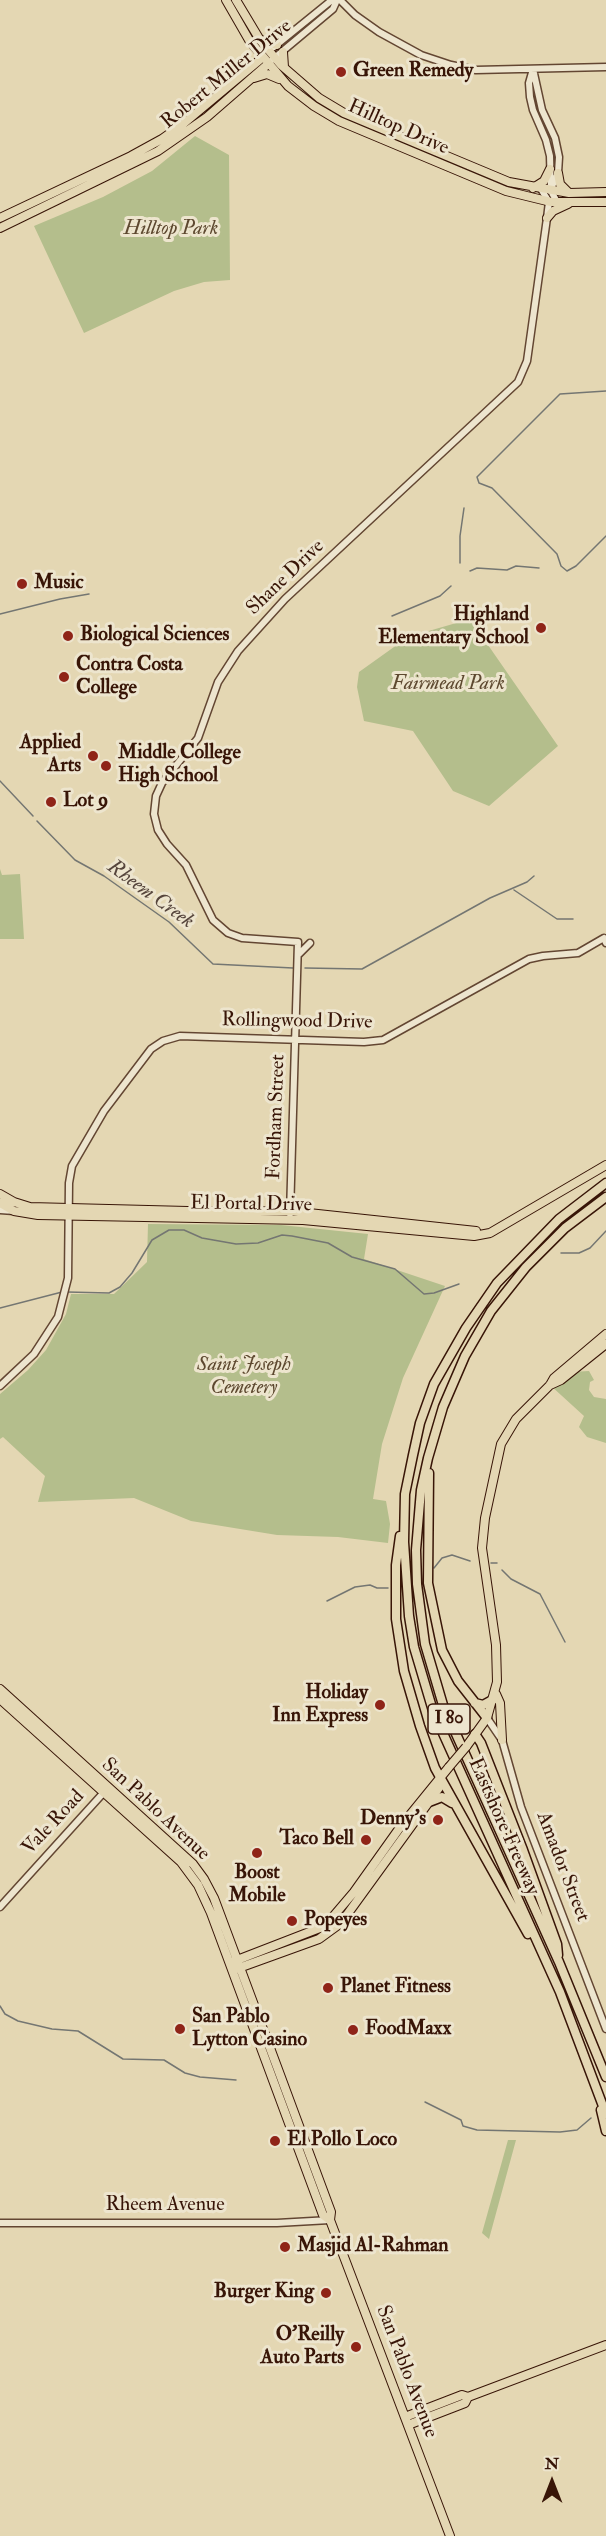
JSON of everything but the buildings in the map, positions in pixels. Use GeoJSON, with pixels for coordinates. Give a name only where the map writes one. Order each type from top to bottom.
{"type":"FeatureCollection","features":[{"type":"Feature","properties":{"kind":"highway","name":"Eastshore Freeway"},"geometry":{"type":"LineString","coordinates":[[606,1183],[559,1219],[518,1259],[497,1283],[466,1328],[429,1396],[420,1423],[405,1494],[404,1542],[409,1616],[423,1681],[449,1748],[560,1992],[606,2114]]}},
{"type":"Feature","properties":{"kind":"highway","name":"Eastshore Freeway"},"geometry":{"type":"LineString","coordinates":[[606,1197],[565,1228],[508,1287],[491,1311],[453,1379],[428,1458],[421,1490],[416,1550],[417,1584],[425,1644],[443,1705],[559,1962],[606,2077]]}},
{"type":"Feature","properties":{"kind":"highway"},"geometry":{"type":"LineString","coordinates":[[428,1458],[428,1583],[442,1650],[450,1670],[487,1718]]}},
{"type":"Feature","properties":{"kind":"highway"},"geometry":{"type":"LineString","coordinates":[[405,1494],[396,1565],[396,1619],[399,1649],[420,1726],[440,1778],[560,1992]]}},
{"type":"Feature","properties":{"kind":"highway"},"geometry":{"type":"LineString","coordinates":[[475,1703],[483,1705],[495,1697]]}},
{"type":"Feature","properties":{"kind":"highway"},"geometry":{"type":"LineString","coordinates":[[475,1734],[482,1743],[528,1861],[557,1944],[559,1962]]}},
{"type":"Feature","properties":{"kind":"highway"},"geometry":{"type":"LineString","coordinates":[[429,1802],[442,1797],[448,1798],[461,1814]]}},
{"type":"Feature","properties":{"kind":"highway"},"geometry":{"type":"LineString","coordinates":[[593,2080],[606,2131]]}},
{"type":"Feature","properties":{"kind":"main road","name":"Hilltop Drive"},"geometry":{"type":"LineString","coordinates":[[226,0],[249,40],[288,86],[314,106],[354,128],[479,181],[535,199],[547,195],[606,192]]}},
{"type":"Feature","properties":{"kind":"main road","name":"Hilltop Drive"},"geometry":{"type":"LineString","coordinates":[[236,0],[260,40],[286,71],[320,98],[358,119],[483,172],[547,195],[571,203],[606,202]]}},
{"type":"Feature","properties":{"kind":"main road"},"geometry":{"type":"LineString","coordinates":[[249,40],[254,51],[253,66]]}},
{"type":"Feature","properties":{"kind":"main road"},"geometry":{"type":"LineString","coordinates":[[260,40],[277,45]]}},
{"type":"Feature","properties":{"kind":"main road"},"geometry":{"type":"LineString","coordinates":[[283,52],[286,71]]}},
{"type":"Feature","properties":{"kind":"main road","name":"Robert Miller Drive"},"geometry":{"type":"LineString","coordinates":[[0,218],[162,139],[253,66],[265,61]]}},
{"type":"Feature","properties":{"kind":"main road","name":"Robert Miller Drive"},"geometry":{"type":"LineString","coordinates":[[0,228],[158,151],[199,123],[250,80],[265,61]]}},
{"type":"Feature","properties":{"kind":"main road"},"geometry":{"type":"LineString","coordinates":[[250,80],[267,74],[288,86]]}},
{"type":"Feature","properties":{"kind":"main road"},"geometry":{"type":"LineString","coordinates":[[547,195],[544,182],[554,171],[560,184],[569,193]]}},
{"type":"Feature","properties":{"kind":"main road"},"geometry":{"type":"LineString","coordinates":[[548,218],[553,211],[571,203]]}},
{"type":"Feature","properties":{"kind":"main road","name":"El Portal Drive"},"geometry":{"type":"LineString","coordinates":[[0,1194],[23,1205],[69,1212],[290,1220],[474,1236],[489,1233],[606,1165]]}},
{"type":"Feature","properties":{"kind":"main road","name":"El Portal Drive"},"geometry":{"type":"LineString","coordinates":[[0,1203],[14,1211],[37,1215],[69,1212],[290,1211],[460,1231],[488,1230],[501,1225]]}},
{"type":"Feature","properties":{"kind":"main road"},"geometry":{"type":"LineString","coordinates":[[249,1991],[248,1974],[253,1959],[281,1943],[325,1926],[342,1908],[401,1826],[487,1718],[495,1697],[498,1666],[482,1555],[484,1518],[501,1444],[516,1419],[550,1385],[554,1378],[606,1334]]}},
{"type":"Feature","properties":{"kind":"main road"},"geometry":{"type":"LineString","coordinates":[[550,1385],[561,1380],[606,1344]]}},
{"type":"Feature","properties":{"kind":"main road","name":"San Pablo Avenue"},"geometry":{"type":"LineString","coordinates":[[0,1689],[172,1855],[198,1885],[234,1965],[284,2111],[323,2215],[330,2220]]}},
{"type":"Feature","properties":{"kind":"main road"},"geometry":{"type":"LineString","coordinates":[[495,1697],[500,1704],[502,1740]]}},
{"type":"Feature","properties":{"kind":"main road","name":"San Pablo Avenue"},"geometry":{"type":"LineString","coordinates":[[0,1699],[183,1854],[204,1879],[214,1898],[234,1951],[234,1965],[249,1991],[331,2212],[330,2220],[450,2536]]}},
{"type":"Feature","properties":{"kind":"main road"},"geometry":{"type":"LineString","coordinates":[[234,1965],[269,1957],[319,1939],[341,1923],[439,1788],[440,1778]]}},
{"type":"Feature","properties":{"kind":"main road"},"geometry":{"type":"LineString","coordinates":[[172,1855],[183,1854]]}},
{"type":"Feature","properties":{"kind":"main road"},"geometry":{"type":"LineString","coordinates":[[292,1948],[293,1942],[308,1937],[310,1932]]}},
{"type":"Feature","properties":{"kind":"main road"},"geometry":{"type":"LineString","coordinates":[[269,1957],[282,1947],[281,1943]]}},
{"type":"Feature","properties":{"kind":"main road"},"geometry":{"type":"LineString","coordinates":[[234,1951],[253,1959]]}},
{"type":"Feature","properties":{"kind":"main road"},"geometry":{"type":"LineString","coordinates":[[284,2111],[298,2122]]}},
{"type":"Feature","properties":{"kind":"main road"},"geometry":{"type":"LineString","coordinates":[[290,2126],[298,2138],[305,2141]]}},
{"type":"Feature","properties":{"kind":"main road"},"geometry":{"type":"LineString","coordinates":[[406,2421],[465,2403],[468,2397],[606,2344]]}},
{"type":"Feature","properties":{"kind":"street","name":"Robert Miller Drive"},"geometry":{"type":"LineString","coordinates":[[265,61],[272,55],[277,45],[332,0]]}},
{"type":"Feature","properties":{"kind":"street","name":"Robert Miller Drive"},"geometry":{"type":"LineString","coordinates":[[272,55],[283,52],[333,9],[338,0]]}},
{"type":"Feature","properties":{"kind":"street"},"geometry":{"type":"LineString","coordinates":[[338,0],[369,26],[434,60],[476,70],[606,67]]}},
{"type":"Feature","properties":{"kind":"street","name":"Shane Drive"},"geometry":{"type":"LineString","coordinates":[[298,942],[242,938],[228,933],[213,920],[186,865],[166,844],[158,830],[154,814],[158,789],[194,744],[204,724],[223,672],[248,640],[285,599],[518,382],[527,361],[548,218],[547,195],[559,157],[555,138],[542,110],[533,69]]}},
{"type":"Feature","properties":{"kind":"street","name":"Rollingwood Drive"},"geometry":{"type":"LineString","coordinates":[[0,1386],[34,1354],[48,1335],[63,1301],[69,1264],[70,1174],[75,1160],[104,1111],[151,1049],[163,1041],[180,1036],[363,1042],[383,1040],[530,959],[578,953],[605,940]]}},
{"type":"Feature","properties":{"kind":"street","name":"Fordham Street"},"geometry":{"type":"LineString","coordinates":[[290,1220],[298,942]]}},
{"type":"Feature","properties":{"kind":"street"},"geometry":{"type":"LineString","coordinates":[[297,958],[310,943]]}},
{"type":"Feature","properties":{"kind":"street"},"geometry":{"type":"LineString","coordinates":[[0,1210],[14,1211]]}},
{"type":"Feature","properties":{"kind":"street","name":"Amador Street"},"geometry":{"type":"LineString","coordinates":[[487,1718],[502,1740],[522,1807],[606,2029]]}},
{"type":"Feature","properties":{"kind":"street","name":"Vale Road"},"geometry":{"type":"LineString","coordinates":[[0,1907],[106,1790]]}},
{"type":"Feature","properties":{"kind":"street","name":"Rheem Avenue"},"geometry":{"type":"LineString","coordinates":[[0,2223],[277,2223],[330,2220]]}},
{"type":"Feature","properties":{"kind":"green space","name":"Hilltop Park"},"geometry":{"type":"Polygon","coordinates":[[[195,136],[229,155],[230,280],[204,282],[174,291],[84,333],[34,226],[103,197],[152,171],[195,136]]]}},
{"type":"Feature","properties":{"kind":"green space","name":"Fairmead Park"},"geometry":{"type":"Polygon","coordinates":[[[470,619],[558,746],[489,806],[453,791],[413,731],[364,721],[357,687],[359,672],[408,637],[470,619]]]}},
{"type":"Feature","properties":{"kind":"green space"},"geometry":{"type":"Polygon","coordinates":[[[0,869],[2,875],[20,874],[24,939],[0,939],[0,869]]]}},
{"type":"Feature","properties":{"kind":"green space","name":"Saint Joseph Cemetery"},"geometry":{"type":"Polygon","coordinates":[[[148,1224],[281,1225],[368,1234],[364,1259],[445,1286],[403,1378],[382,1444],[373,1499],[386,1501],[390,1524],[388,1543],[338,1537],[277,1535],[191,1521],[134,1498],[38,1502],[45,1476],[3,1437],[0,1439],[0,1394],[28,1370],[46,1350],[66,1314],[71,1294],[114,1294],[147,1262],[148,1224]]]}},
{"type":"Feature","properties":{"kind":"green space"},"geometry":{"type":"Polygon","coordinates":[[[589,1371],[594,1380],[590,1382],[589,1390],[594,1397],[606,1399],[606,1443],[587,1437],[579,1427],[584,1416],[550,1385],[572,1372],[589,1371]]]}},
{"type":"Feature","properties":{"kind":"green space"},"geometry":{"type":"Polygon","coordinates":[[[508,2140],[516,2140],[489,2239],[482,2233],[508,2140]]]}},
{"type":"Feature","properties":{"kind":"waterway"},"geometry":{"type":"LineString","coordinates":[[606,391],[560,394],[477,477],[479,483],[492,488],[557,554],[561,566],[567,571],[576,566],[606,536]]}},
{"type":"Feature","properties":{"kind":"waterway"},"geometry":{"type":"LineString","coordinates":[[460,563],[460,536],[464,508]]}},
{"type":"Feature","properties":{"kind":"waterway"},"geometry":{"type":"LineString","coordinates":[[470,571],[477,568],[507,570],[516,566],[539,568]]}},
{"type":"Feature","properties":{"kind":"waterway"},"geometry":{"type":"LineString","coordinates":[[392,616],[440,596],[451,586]]}},
{"type":"Feature","properties":{"kind":"waterway"},"geometry":{"type":"LineString","coordinates":[[0,614],[89,594]]}},
{"type":"Feature","properties":{"kind":"waterway","name":"Rheem Creek"},"geometry":{"type":"LineString","coordinates":[[0,781],[33,816]]}},
{"type":"Feature","properties":{"kind":"waterway","name":"Rheem Creek"},"geometry":{"type":"LineString","coordinates":[[37,821],[75,860],[104,876],[169,922],[213,964],[293,968]]}},
{"type":"Feature","properties":{"kind":"waterway","name":"Rheem Creek"},"geometry":{"type":"LineString","coordinates":[[305,968],[362,969],[490,898],[527,882],[534,876]]}},
{"type":"Feature","properties":{"kind":"waterway"},"geometry":{"type":"LineString","coordinates":[[514,890],[557,919],[573,919]]}},
{"type":"Feature","properties":{"kind":"waterway"},"geometry":{"type":"LineString","coordinates":[[67,1292],[109,1293],[120,1287],[132,1273],[152,1240],[169,1230],[184,1230],[202,1238],[236,1244],[258,1243],[282,1235],[292,1236],[328,1243],[352,1257],[395,1269],[424,1294],[459,1284]]}},
{"type":"Feature","properties":{"kind":"waterway"},"geometry":{"type":"LineString","coordinates":[[561,1253],[579,1253],[590,1248],[606,1231]]}},
{"type":"Feature","properties":{"kind":"waterway"},"geometry":{"type":"LineString","coordinates":[[0,1308],[62,1292]]}},
{"type":"Feature","properties":{"kind":"waterway"},"geometry":{"type":"LineString","coordinates":[[434,1568],[442,1558],[452,1555],[470,1561]]}},
{"type":"Feature","properties":{"kind":"waterway"},"geometry":{"type":"LineString","coordinates":[[491,1563],[497,1563]]}},
{"type":"Feature","properties":{"kind":"waterway"},"geometry":{"type":"LineString","coordinates":[[502,1570],[511,1579],[540,1594],[565,1642]]}},
{"type":"Feature","properties":{"kind":"waterway"},"geometry":{"type":"LineString","coordinates":[[327,1601],[355,1587],[370,1585],[377,1588],[388,1588]]}},
{"type":"Feature","properties":{"kind":"waterway"},"geometry":{"type":"LineString","coordinates":[[0,2006],[5,2014],[18,2021],[52,2029],[78,2031],[123,2059],[164,2060],[185,2073],[200,2077],[236,2080]]}},
{"type":"Feature","properties":{"kind":"waterway"},"geometry":{"type":"LineString","coordinates":[[425,2102],[461,2120],[463,2126],[477,2130],[560,2132],[577,2130],[591,2118]]}},
{"type":"Feature","properties":{"kind":"place","name":"Green Remedy"},"geometry":{"type":"Point","coordinates":[341,72]}},
{"type":"Feature","properties":{"kind":"place","name":"Music"},"geometry":{"type":"Point","coordinates":[22,584]}},
{"type":"Feature","properties":{"kind":"place","name":"Highland Elementary School"},"geometry":{"type":"Point","coordinates":[541,628]}},
{"type":"Feature","properties":{"kind":"place","name":"Biological Sciences"},"geometry":{"type":"Point","coordinates":[68,636]}},
{"type":"Feature","properties":{"kind":"place","name":"Contra Costa College"},"geometry":{"type":"Point","coordinates":[64,677]}},
{"type":"Feature","properties":{"kind":"place","name":"Applied Arts"},"geometry":{"type":"Point","coordinates":[93,756]}},
{"type":"Feature","properties":{"kind":"place","name":"Middle College High School"},"geometry":{"type":"Point","coordinates":[106,766]}},
{"type":"Feature","properties":{"kind":"place","name":"Lot 9"},"geometry":{"type":"Point","coordinates":[51,802]}},
{"type":"Feature","properties":{"kind":"place","name":"Holiday Inn Express"},"geometry":{"type":"Point","coordinates":[380,1705]}},
{"type":"Feature","properties":{"kind":"place","name":"Denny's"},"geometry":{"type":"Point","coordinates":[438,1820]}},
{"type":"Feature","properties":{"kind":"place","name":"Taco Bell"},"geometry":{"type":"Point","coordinates":[366,1840]}},
{"type":"Feature","properties":{"kind":"place","name":"Boost Mobile"},"geometry":{"type":"Point","coordinates":[257,1853]}},
{"type":"Feature","properties":{"kind":"place","name":"Popeyes"},"geometry":{"type":"Point","coordinates":[292,1921]}},
{"type":"Feature","properties":{"kind":"place","name":"Planet Fitness"},"geometry":{"type":"Point","coordinates":[328,1988]}},
{"type":"Feature","properties":{"kind":"place","name":"San Pablo Lytton Casino"},"geometry":{"type":"Point","coordinates":[180,2029]}},
{"type":"Feature","properties":{"kind":"place","name":"FoodMaxx"},"geometry":{"type":"Point","coordinates":[353,2030]}},
{"type":"Feature","properties":{"kind":"place","name":"El Pollo Loco"},"geometry":{"type":"Point","coordinates":[275,2141]}},
{"type":"Feature","properties":{"kind":"place","name":"Masjid Al-Rahman"},"geometry":{"type":"Point","coordinates":[285,2247]}},
{"type":"Feature","properties":{"kind":"place","name":"Burger King"},"geometry":{"type":"Point","coordinates":[326,2293]}},
{"type":"Feature","properties":{"kind":"place","name":"O'Reilly Auto Parts"},"geometry":{"type":"Point","coordinates":[356,2347]}}]}
